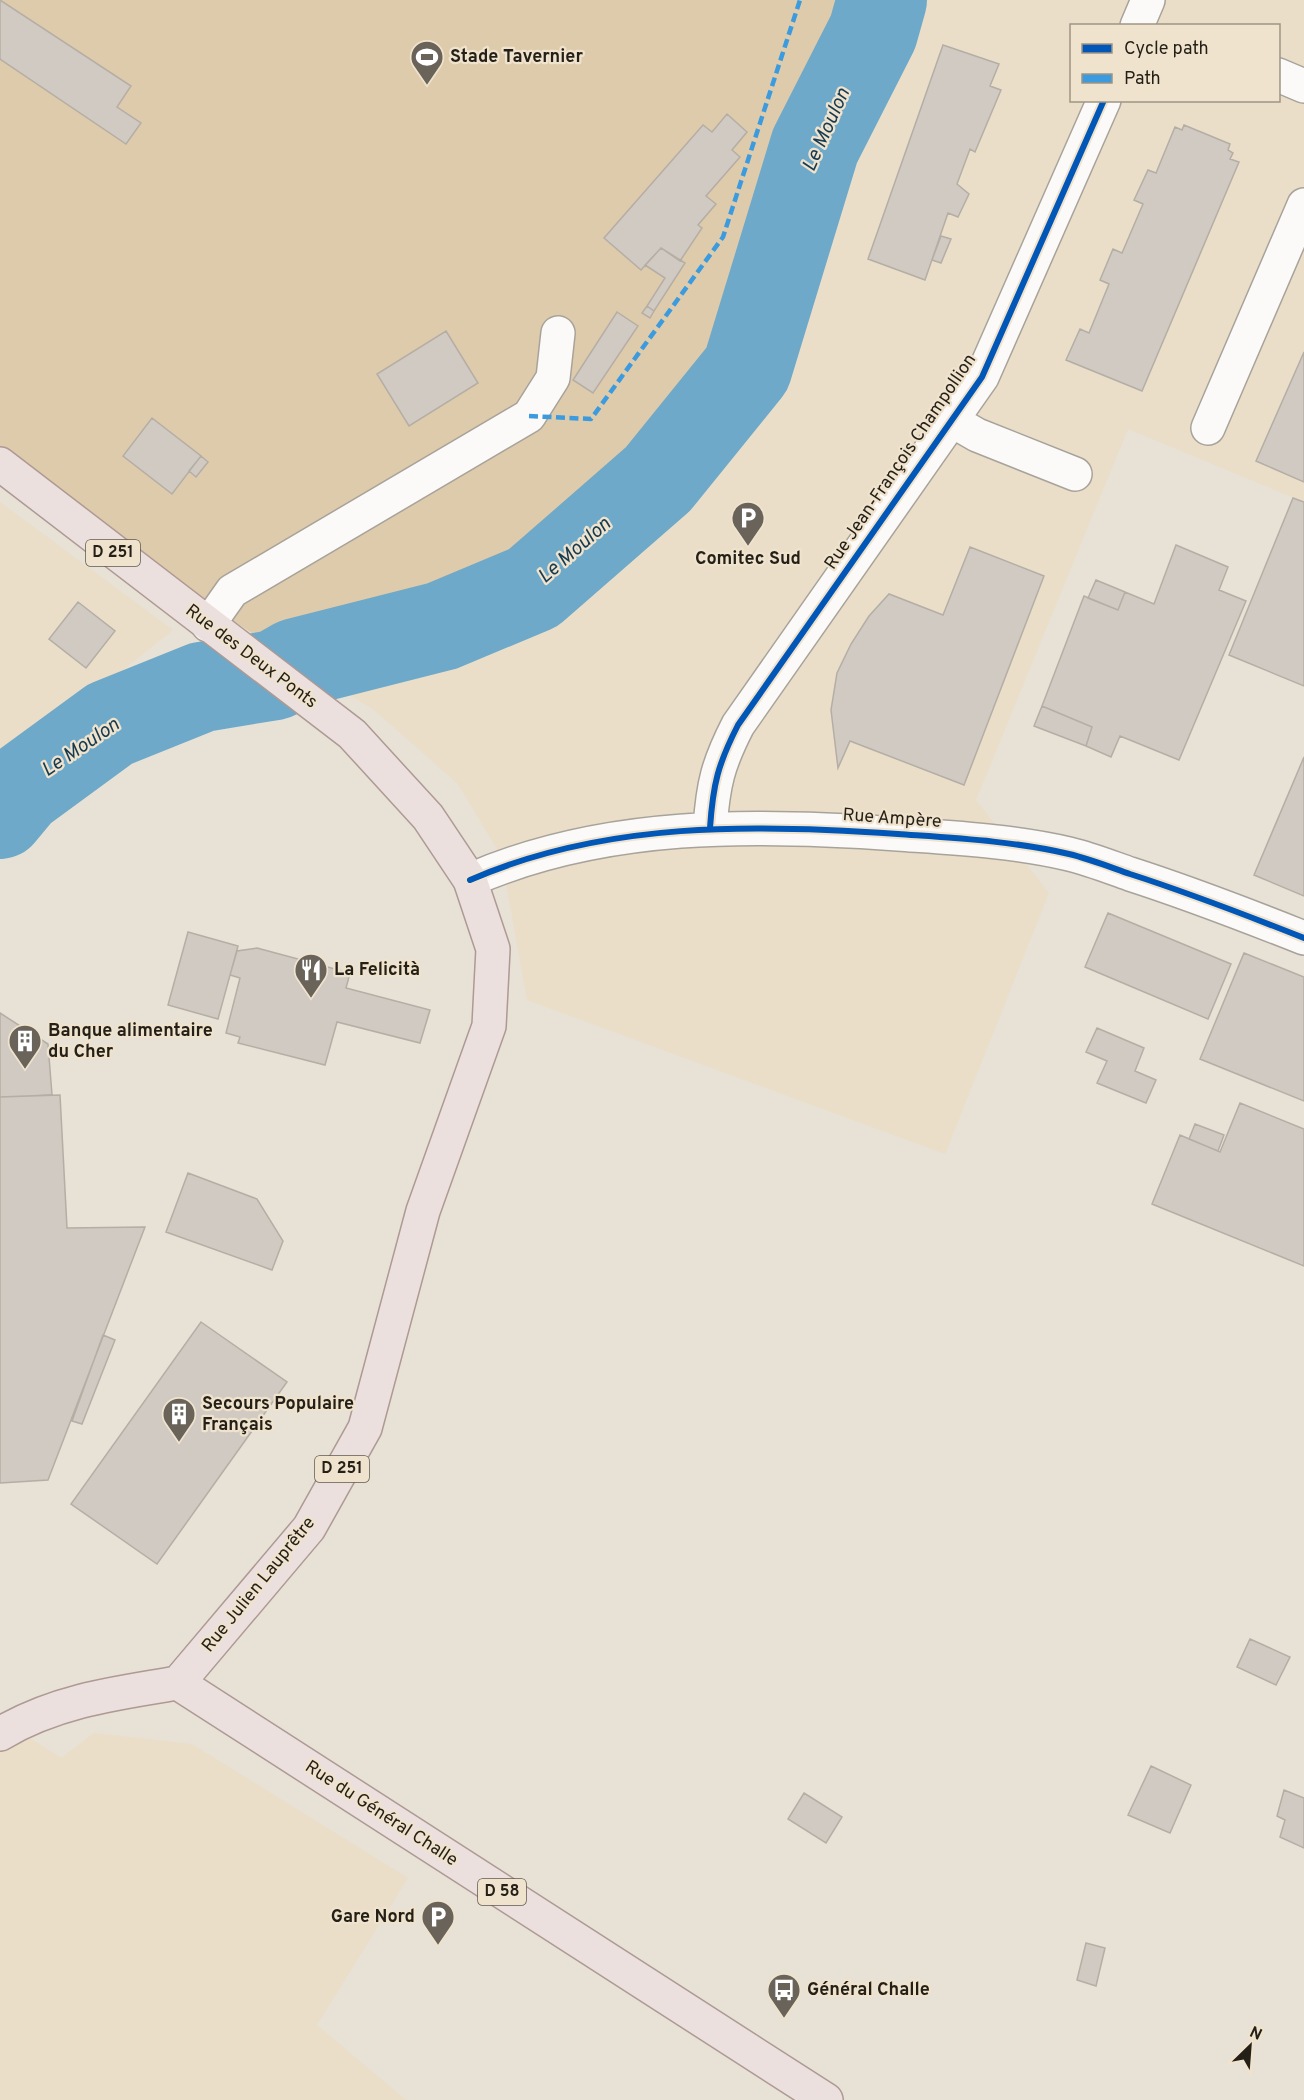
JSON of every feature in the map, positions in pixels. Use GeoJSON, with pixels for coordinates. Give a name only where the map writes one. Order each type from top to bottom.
{"type":"FeatureCollection","features":[{"type":"Feature","properties":{"kind":"main road","name":"Rue des Deux Ponts"},"geometry":{"type":"LineString","coordinates":[[0,464],[352,734],[428,817],[470,880]]}},
{"type":"Feature","properties":{"kind":"main road","name":"Rue Julien Lauprêtre"},"geometry":{"type":"LineString","coordinates":[[178,1683],[309,1528],[365,1428],[423,1211],[489,1026],[493,949],[470,880]]}},
{"type":"Feature","properties":{"kind":"main road"},"geometry":{"type":"LineString","coordinates":[[0,1734],[20,1722],[60,1706],[109,1694],[178,1683]]}},
{"type":"Feature","properties":{"kind":"main road","name":"Rue du Général Challe"},"geometry":{"type":"LineString","coordinates":[[178,1683],[826,2100]]}},
{"type":"Feature","properties":{"kind":"street"},"geometry":{"type":"LineString","coordinates":[[1280,76],[1304,86]]}},
{"type":"Feature","properties":{"kind":"street","name":"Rue Jean-François Champollion"},"geometry":{"type":"LineString","coordinates":[[710,828],[712,794],[719,762],[738,725],[982,377],[1103,102]]}},
{"type":"Feature","properties":{"kind":"street"},"geometry":{"type":"LineString","coordinates":[[1208,428],[1304,205]]}},
{"type":"Feature","properties":{"kind":"street"},"geometry":{"type":"LineString","coordinates":[[218,632],[232,591],[529,416],[553,378],[558,333]]}},
{"type":"Feature","properties":{"kind":"street"},"geometry":{"type":"LineString","coordinates":[[951,420],[977,435],[1075,474]]}},
{"type":"Feature","properties":{"kind":"street","name":"Rue Ampère"},"geometry":{"type":"LineString","coordinates":[[470,880],[537,854],[592,843],[710,828],[799,828],[950,838],[1069,854],[1209,899],[1304,938]]}},
{"type":"Feature","properties":{"kind":"shaded area"},"geometry":{"type":"Polygon","coordinates":[[[0,0],[882,0],[873,32],[815,146],[747,369],[658,479],[533,588],[442,626],[296,663],[0,463],[0,0]]]}},
{"type":"Feature","properties":{"kind":"shaded area"},"geometry":{"type":"Polygon","coordinates":[[[882,0],[1304,0],[1304,502],[1128,429],[976,800],[1049,893],[945,1154],[527,1000],[501,856],[458,784],[373,709],[296,663],[442,626],[533,588],[658,479],[747,369],[815,146],[873,32],[882,0]]]}},
{"type":"Feature","properties":{"kind":"shaded area"},"geometry":{"type":"Polygon","coordinates":[[[0,502],[173,630],[88,698],[0,781],[0,502]]]}},
{"type":"Feature","properties":{"kind":"shaded area"},"geometry":{"type":"Polygon","coordinates":[[[0,1719],[61,1758],[94,1733],[192,1744],[408,1878],[317,2025],[406,2100],[0,2100],[0,1719]]]}},
{"type":"Feature","properties":{"kind":"building"},"geometry":{"type":"Polygon","coordinates":[[[0,0],[131,86],[117,107],[141,123],[126,144],[0,59],[0,0]]]}},
{"type":"Feature","properties":{"kind":"building"},"geometry":{"type":"Polygon","coordinates":[[[943,45],[999,64],[990,86],[1001,90],[975,152],[970,149],[957,184],[969,194],[958,217],[948,213],[925,280],[868,259],[943,45]]]}},
{"type":"Feature","properties":{"kind":"building"},"geometry":{"type":"Polygon","coordinates":[[[727,114],[747,132],[732,150],[740,157],[706,196],[716,204],[698,225],[702,228],[680,261],[661,248],[641,270],[604,238],[703,125],[712,132],[727,114]]]}},
{"type":"Feature","properties":{"kind":"building"},"geometry":{"type":"Polygon","coordinates":[[[1184,125],[1230,144],[1228,150],[1233,153],[1230,159],[1239,162],[1142,391],[1066,360],[1080,329],[1089,333],[1109,284],[1100,280],[1113,249],[1122,253],[1143,204],[1134,200],[1148,170],[1156,173],[1175,127],[1182,130],[1184,125]]]}},
{"type":"Feature","properties":{"kind":"building"},"geometry":{"type":"Polygon","coordinates":[[[941,236],[951,239],[941,263],[932,260],[941,236]]]}},
{"type":"Feature","properties":{"kind":"building"},"geometry":{"type":"Polygon","coordinates":[[[661,248],[685,263],[654,311],[647,306],[665,278],[645,265],[661,248]]]}},
{"type":"Feature","properties":{"kind":"building"},"geometry":{"type":"Polygon","coordinates":[[[647,306],[654,311],[650,318],[642,313],[647,306]]]}},
{"type":"Feature","properties":{"kind":"building"},"geometry":{"type":"Polygon","coordinates":[[[617,312],[638,326],[593,393],[573,380],[617,312]]]}},
{"type":"Feature","properties":{"kind":"building"},"geometry":{"type":"Polygon","coordinates":[[[446,331],[478,383],[409,426],[377,374],[446,331]]]}},
{"type":"Feature","properties":{"kind":"building"},"geometry":{"type":"Polygon","coordinates":[[[1304,352],[1304,482],[1256,461],[1304,352]]]}},
{"type":"Feature","properties":{"kind":"building"},"geometry":{"type":"Polygon","coordinates":[[[152,418],[201,456],[172,494],[123,456],[152,418]]]}},
{"type":"Feature","properties":{"kind":"building"},"geometry":{"type":"Polygon","coordinates":[[[201,456],[208,462],[196,477],[189,471],[201,456]]]}},
{"type":"Feature","properties":{"kind":"building"},"geometry":{"type":"Polygon","coordinates":[[[1293,498],[1304,502],[1304,686],[1229,655],[1293,498]]]}},
{"type":"Feature","properties":{"kind":"building"},"geometry":{"type":"Polygon","coordinates":[[[1176,545],[1228,567],[1219,590],[1246,601],[1179,760],[1120,736],[1111,757],[1086,746],[1092,727],[1042,706],[1084,596],[1118,610],[1125,592],[1154,604],[1176,545]]]}},
{"type":"Feature","properties":{"kind":"building"},"geometry":{"type":"Polygon","coordinates":[[[970,547],[1044,576],[964,785],[850,741],[838,768],[831,710],[837,673],[851,644],[869,616],[889,594],[943,615],[970,547]]]}},
{"type":"Feature","properties":{"kind":"building"},"geometry":{"type":"Polygon","coordinates":[[[1096,580],[1125,592],[1118,610],[1088,598],[1096,580]]]}},
{"type":"Feature","properties":{"kind":"building"},"geometry":{"type":"Polygon","coordinates":[[[78,602],[115,631],[86,668],[49,639],[78,602]]]}},
{"type":"Feature","properties":{"kind":"building"},"geometry":{"type":"Polygon","coordinates":[[[1042,706],[1092,727],[1086,746],[1034,726],[1042,706]]]}},
{"type":"Feature","properties":{"kind":"building"},"geometry":{"type":"Polygon","coordinates":[[[1304,757],[1304,896],[1254,875],[1304,757]]]}},
{"type":"Feature","properties":{"kind":"building"},"geometry":{"type":"Polygon","coordinates":[[[1108,913],[1231,964],[1208,1019],[1085,967],[1108,913]]]}},
{"type":"Feature","properties":{"kind":"building"},"geometry":{"type":"Polygon","coordinates":[[[188,932],[238,946],[218,1019],[168,1005],[188,932]]]}},
{"type":"Feature","properties":{"kind":"building","name":"La Felicità"},"geometry":{"type":"Polygon","coordinates":[[[257,948],[350,973],[346,988],[430,1010],[420,1043],[337,1022],[325,1065],[238,1043],[240,1037],[226,1033],[240,978],[230,975],[237,951],[257,948]]]}},
{"type":"Feature","properties":{"kind":"building"},"geometry":{"type":"Polygon","coordinates":[[[1244,953],[1304,977],[1304,1101],[1200,1059],[1244,953]]]}},
{"type":"Feature","properties":{"kind":"building","name":"Banque alimentaire du Cher"},"geometry":{"type":"Polygon","coordinates":[[[0,1013],[48,1044],[52,1095],[0,1097],[0,1013]]]}},
{"type":"Feature","properties":{"kind":"building"},"geometry":{"type":"Polygon","coordinates":[[[1097,1028],[1144,1048],[1135,1071],[1156,1080],[1146,1103],[1097,1083],[1107,1061],[1086,1052],[1097,1028]]]}},
{"type":"Feature","properties":{"kind":"building"},"geometry":{"type":"Polygon","coordinates":[[[60,1095],[67,1228],[145,1227],[48,1480],[0,1483],[0,1097],[60,1095]]]}},
{"type":"Feature","properties":{"kind":"building"},"geometry":{"type":"Polygon","coordinates":[[[1240,1103],[1304,1129],[1304,1266],[1152,1204],[1180,1135],[1220,1152],[1240,1103]]]}},
{"type":"Feature","properties":{"kind":"building"},"geometry":{"type":"Polygon","coordinates":[[[1195,1124],[1224,1135],[1218,1151],[1189,1139],[1195,1124]]]}},
{"type":"Feature","properties":{"kind":"building"},"geometry":{"type":"Polygon","coordinates":[[[188,1173],[257,1199],[283,1241],[272,1270],[166,1232],[188,1173]]]}},
{"type":"Feature","properties":{"kind":"building","name":"Secours Populaire Français"},"geometry":{"type":"Polygon","coordinates":[[[201,1322],[287,1382],[157,1564],[71,1504],[201,1322]]]}},
{"type":"Feature","properties":{"kind":"building"},"geometry":{"type":"Polygon","coordinates":[[[103,1335],[115,1340],[82,1424],[72,1421],[103,1335]]]}},
{"type":"Feature","properties":{"kind":"building"},"geometry":{"type":"Polygon","coordinates":[[[1250,1639],[1290,1657],[1276,1685],[1237,1667],[1250,1639]]]}},
{"type":"Feature","properties":{"kind":"building"},"geometry":{"type":"Polygon","coordinates":[[[1151,1766],[1191,1785],[1170,1833],[1128,1815],[1151,1766]]]}},
{"type":"Feature","properties":{"kind":"building"},"geometry":{"type":"Polygon","coordinates":[[[1284,1790],[1304,1798],[1304,1848],[1280,1837],[1285,1820],[1277,1816],[1284,1790]]]}},
{"type":"Feature","properties":{"kind":"building"},"geometry":{"type":"Polygon","coordinates":[[[804,1793],[842,1817],[826,1843],[788,1819],[804,1793]]]}},
{"type":"Feature","properties":{"kind":"building"},"geometry":{"type":"Polygon","coordinates":[[[1086,1943],[1105,1948],[1096,1986],[1077,1980],[1086,1943]]]}},
{"type":"Feature","properties":{"kind":"waterway","name":"Le Moulon"},"geometry":{"type":"LineString","coordinates":[[0,814],[20,790],[110,724],[202,687],[275,675],[296,663],[442,626],[533,588],[658,479],[747,369],[815,146],[873,32],[882,0]]}},
{"type":"Feature","properties":{"kind":"marked path"},"geometry":{"type":"LineString","coordinates":[[529,416],[591,419],[723,237],[800,0]]}},
{"type":"Feature","properties":{"kind":"cycle path"},"geometry":{"type":"LineString","coordinates":[[710,828],[718,775],[738,725],[982,377],[1103,102]]}},
{"type":"Feature","properties":{"kind":"cycle path"},"geometry":{"type":"LineString","coordinates":[[470,880],[521,861],[574,847],[627,837],[681,831],[789,829],[898,834],[1005,843],[1069,854],[1196,897],[1304,938]]}},
{"type":"Feature","properties":{"kind":"place","name":"Stade Tavernier"},"geometry":{"type":"Point","coordinates":[427,86]}},
{"type":"Feature","properties":{"kind":"place","name":"Comitec Sud"},"geometry":{"type":"Point","coordinates":[748,547]}},
{"type":"Feature","properties":{"kind":"place","name":"La Felicità"},"geometry":{"type":"Point","coordinates":[311,999]}},
{"type":"Feature","properties":{"kind":"place","name":"Banque alimentaire du Cher"},"geometry":{"type":"Point","coordinates":[25,1070]}},
{"type":"Feature","properties":{"kind":"place","name":"Secours Populaire Français"},"geometry":{"type":"Point","coordinates":[179,1443]}},
{"type":"Feature","properties":{"kind":"place","name":"Gare Nord"},"geometry":{"type":"Point","coordinates":[438,1946]}},
{"type":"Feature","properties":{"kind":"place","name":"Général Challe"},"geometry":{"type":"Point","coordinates":[784,2019]}}]}
